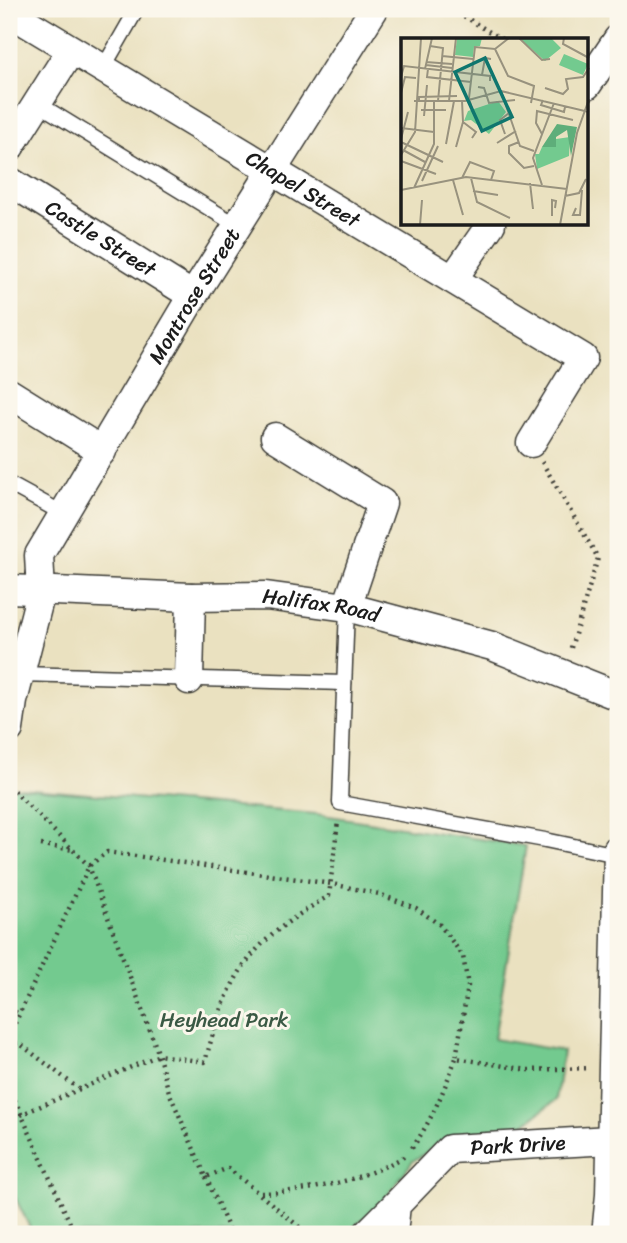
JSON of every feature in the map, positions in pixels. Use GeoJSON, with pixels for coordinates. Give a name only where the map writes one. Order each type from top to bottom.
{"type":"FeatureCollection","features":[{"type":"Feature","properties":{"kind":"street","name":"Montrose Street"},"geometry":{"type":"LineString","coordinates":[[9,729],[14,691],[41,592],[39,555],[193,296],[374,9]]}},
{"type":"Feature","properties":{"kind":"street","name":"Chapel Street"},"geometry":{"type":"LineString","coordinates":[[9,12],[583,359],[531,443]]}},
{"type":"Feature","properties":{"kind":"street"},"geometry":{"type":"LineString","coordinates":[[588,84],[618,39]]}},
{"type":"Feature","properties":{"kind":"street"},"geometry":{"type":"LineString","coordinates":[[9,148],[71,50]]}},
{"type":"Feature","properties":{"kind":"street","name":"Castle Street"},"geometry":{"type":"LineString","coordinates":[[9,181],[193,296]]}},
{"type":"Feature","properties":{"kind":"street"},"geometry":{"type":"LineString","coordinates":[[453,279],[490,226]]}},
{"type":"Feature","properties":{"kind":"street"},"geometry":{"type":"LineString","coordinates":[[9,393],[102,451]]}},
{"type":"Feature","properties":{"kind":"street"},"geometry":{"type":"LineString","coordinates":[[275,437],[382,503],[347,607]]}},
{"type":"Feature","properties":{"kind":"street","name":"Halifax Road"},"geometry":{"type":"LineString","coordinates":[[9,589],[191,597],[266,596],[347,607],[492,646],[618,694]]}},
{"type":"Feature","properties":{"kind":"street"},"geometry":{"type":"LineString","coordinates":[[189,680],[191,597]]}},
{"type":"Feature","properties":{"kind":"street"},"geometry":{"type":"LineString","coordinates":[[606,1234],[610,1195],[618,853]]}},
{"type":"Feature","properties":{"kind":"street","name":"Park Drive"},"geometry":{"type":"LineString","coordinates":[[367,1234],[450,1149],[610,1140]]}},
{"type":"Feature","properties":{"kind":"street"},"geometry":{"type":"LineString","coordinates":[[393,1234],[396,1205]]}},
{"type":"Feature","properties":{"kind":"lane"},"geometry":{"type":"LineString","coordinates":[[102,70],[137,9]]}},
{"type":"Feature","properties":{"kind":"lane"},"geometry":{"type":"LineString","coordinates":[[37,103],[238,226]]}},
{"type":"Feature","properties":{"kind":"lane"},"geometry":{"type":"LineString","coordinates":[[9,484],[64,514]]}},
{"type":"Feature","properties":{"kind":"lane"},"geometry":{"type":"LineString","coordinates":[[347,607],[340,803],[618,853]]}},
{"type":"Feature","properties":{"kind":"lane"},"geometry":{"type":"LineString","coordinates":[[14,691],[189,680],[344,683]]}},
{"type":"Feature","properties":{"kind":"path"},"geometry":{"type":"LineString","coordinates":[[452,9],[500,38]]}},
{"type":"Feature","properties":{"kind":"path"},"geometry":{"type":"LineString","coordinates":[[531,443],[598,558],[563,674]]}},
{"type":"Feature","properties":{"kind":"path"},"geometry":{"type":"LineString","coordinates":[[9,786],[89,866],[159,1055],[169,1092],[231,1234]]}},
{"type":"Feature","properties":{"kind":"path"},"geometry":{"type":"LineString","coordinates":[[20,1115],[159,1055],[205,1062],[218,1013],[235,978],[262,942],[292,918],[329,897],[340,803]]}},
{"type":"Feature","properties":{"kind":"path"},"geometry":{"type":"LineString","coordinates":[[41,845],[75,850]]}},
{"type":"Feature","properties":{"kind":"path"},"geometry":{"type":"LineString","coordinates":[[9,1036],[89,866],[107,852],[332,884],[379,894],[416,908],[440,925],[463,956],[468,986],[456,1058],[441,1099],[423,1133],[407,1156],[376,1170],[291,1192],[261,1193]]}},
{"type":"Feature","properties":{"kind":"path"},"geometry":{"type":"LineString","coordinates":[[9,1008],[19,1014]]}},
{"type":"Feature","properties":{"kind":"path"},"geometry":{"type":"LineString","coordinates":[[9,1044],[19,1043],[79,1089]]}},
{"type":"Feature","properties":{"kind":"path"},"geometry":{"type":"LineString","coordinates":[[456,1058],[528,1070],[580,1067],[612,1069]]}},
{"type":"Feature","properties":{"kind":"path"},"geometry":{"type":"LineString","coordinates":[[9,1087],[75,1234]]}},
{"type":"Feature","properties":{"kind":"path"},"geometry":{"type":"LineString","coordinates":[[206,1177],[228,1168],[308,1234]]}},
{"type":"Feature","properties":{"kind":"green space","name":"Heyhead Park"},"geometry":{"type":"Polygon","coordinates":[[[9,787],[316,814],[526,846],[494,1039],[563,1051],[556,1100],[519,1128],[435,1147],[413,1161],[380,1205],[346,1234],[33,1234],[9,1185],[9,787]]]}}]}
